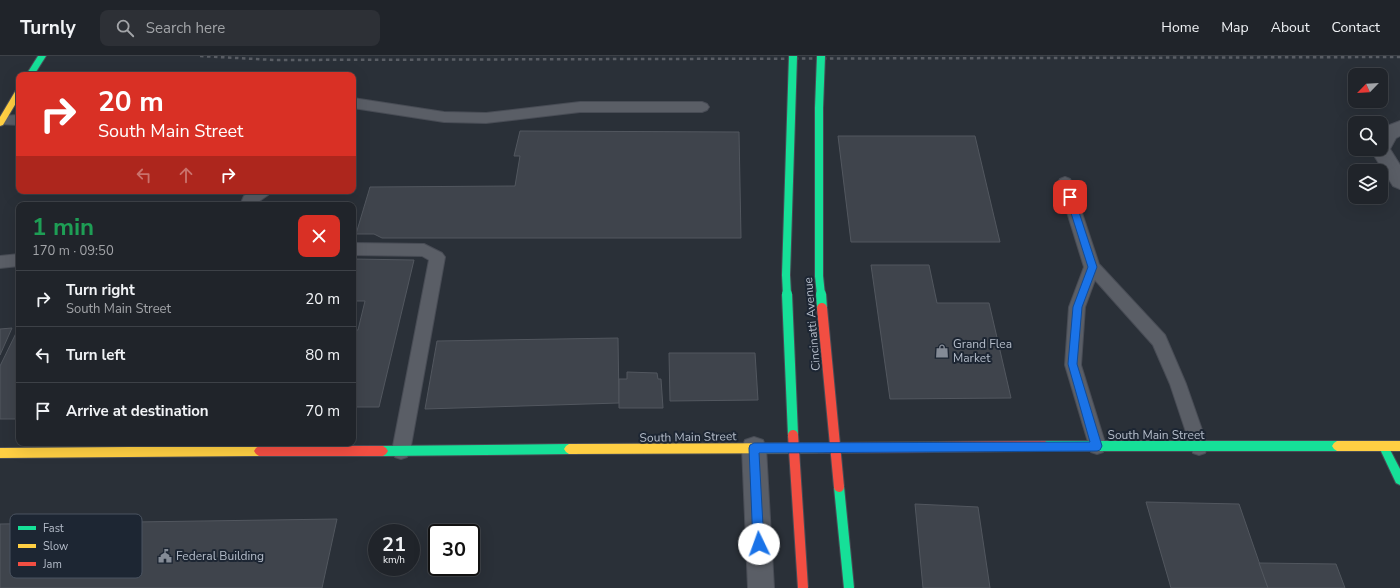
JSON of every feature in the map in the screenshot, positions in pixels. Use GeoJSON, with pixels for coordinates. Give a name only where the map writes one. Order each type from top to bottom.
{"type":"FeatureCollection","features":[{"type":"Feature","properties":{"kind":"main road"},"geometry":{"type":"LineString","coordinates":[[32,72],[42,56]]}},
{"type":"Feature","properties":{"kind":"main road","name":"Cincinatti Avenue"},"geometry":{"type":"LineString","coordinates":[[793,56],[786,275],[803,588]]}},
{"type":"Feature","properties":{"kind":"main road","name":"Cincinatti Avenue"},"geometry":{"type":"LineString","coordinates":[[822,56],[819,108],[819,276],[849,588]]}},
{"type":"Feature","properties":{"kind":"main road"},"geometry":{"type":"LineString","coordinates":[[1,122],[16,97]]}},
{"type":"Feature","properties":{"kind":"main road","name":"South Main Street"},"geometry":{"type":"LineString","coordinates":[[0,453],[97,447],[401,451],[1097,446],[1400,446]]}},
{"type":"Feature","properties":{"kind":"main road"},"geometry":{"type":"LineString","coordinates":[[1384,446],[1400,480]]}},
{"type":"Feature","properties":{"kind":"street"},"geometry":{"type":"LineString","coordinates":[[1388,135],[1400,128]]}},
{"type":"Feature","properties":{"kind":"street"},"geometry":{"type":"LineString","coordinates":[[1386,156],[1400,181]]}},
{"type":"Feature","properties":{"kind":"street"},"geometry":{"type":"LineString","coordinates":[[754,448],[761,588]]}},
{"type":"Feature","properties":{"kind":"lane"},"geometry":{"type":"LineString","coordinates":[[356,103],[444,117],[486,118],[580,107],[702,107]]}},
{"type":"Feature","properties":{"kind":"lane"},"geometry":{"type":"LineString","coordinates":[[1,122],[16,120]]}},
{"type":"Feature","properties":{"kind":"lane"},"geometry":{"type":"LineString","coordinates":[[1065,183],[1092,267],[1159,340],[1178,384],[1199,447]]}},
{"type":"Feature","properties":{"kind":"lane"},"geometry":{"type":"LineString","coordinates":[[248,202],[258,194]]}},
{"type":"Feature","properties":{"kind":"lane"},"geometry":{"type":"LineString","coordinates":[[356,249],[424,250],[437,257],[401,451]]}},
{"type":"Feature","properties":{"kind":"lane"},"geometry":{"type":"LineString","coordinates":[[0,262],[16,260]]}},
{"type":"Feature","properties":{"kind":"lane"},"geometry":{"type":"LineString","coordinates":[[1092,267],[1077,307],[1073,364],[1097,446]]}},
{"type":"Feature","properties":{"kind":"building"},"geometry":{"type":"Polygon","coordinates":[[[520,131],[739,132],[741,238],[382,238],[374,234],[356,234],[370,187],[515,186],[520,156],[514,156],[520,131]]]}},
{"type":"Feature","properties":{"kind":"building"},"geometry":{"type":"Polygon","coordinates":[[[838,136],[975,136],[1000,242],[851,242],[838,136]]]}},
{"type":"Feature","properties":{"kind":"building"},"geometry":{"type":"Polygon","coordinates":[[[356,259],[414,260],[379,407],[356,407],[356,330],[358,330],[365,301],[356,301],[356,259]]]}},
{"type":"Feature","properties":{"kind":"building","name":"Grand Flea Market"},"geometry":{"type":"Polygon","coordinates":[[[871,265],[929,265],[937,303],[989,303],[1011,398],[890,399],[871,265]]]}},
{"type":"Feature","properties":{"kind":"building"},"geometry":{"type":"Polygon","coordinates":[[[12,328],[0,355],[0,329],[12,328]]]}},
{"type":"Feature","properties":{"kind":"building"},"geometry":{"type":"Polygon","coordinates":[[[16,333],[16,419],[0,419],[0,366],[16,333]]]}},
{"type":"Feature","properties":{"kind":"building"},"geometry":{"type":"Polygon","coordinates":[[[618,338],[619,403],[425,409],[437,341],[618,338]]]}},
{"type":"Feature","properties":{"kind":"building"},"geometry":{"type":"Polygon","coordinates":[[[669,353],[755,353],[758,400],[670,401],[669,353]]]}},
{"type":"Feature","properties":{"kind":"building"},"geometry":{"type":"Polygon","coordinates":[[[627,372],[657,373],[658,379],[661,379],[663,408],[619,408],[619,379],[627,379],[627,372]]]}},
{"type":"Feature","properties":{"kind":"building"},"geometry":{"type":"Polygon","coordinates":[[[1146,502],[1239,504],[1268,588],[1171,588],[1146,502]]]}},
{"type":"Feature","properties":{"kind":"building"},"geometry":{"type":"Polygon","coordinates":[[[915,504],[978,507],[990,588],[923,588],[915,504]]]}},
{"type":"Feature","properties":{"kind":"building","name":"Federal Building"},"geometry":{"type":"Polygon","coordinates":[[[337,519],[322,588],[0,588],[0,524],[10,524],[10,578],[142,578],[142,522],[337,519]]]}},
{"type":"Feature","properties":{"kind":"building"},"geometry":{"type":"Polygon","coordinates":[[[1259,563],[1336,564],[1345,588],[1268,588],[1259,563]]]}},
{"type":"Feature","properties":{"kind":"railway"},"geometry":{"type":"LineString","coordinates":[[200,56],[274,60],[1400,57]]}},
{"type":"Feature","properties":{"kind":"traffic: fast"},"geometry":{"type":"LineString","coordinates":[[32,72],[42,56]]}},
{"type":"Feature","properties":{"kind":"traffic: fast"},"geometry":{"type":"LineString","coordinates":[[793,56],[786,275],[793,435]]}},
{"type":"Feature","properties":{"kind":"traffic: fast"},"geometry":{"type":"LineString","coordinates":[[821,56],[819,108],[819,276],[822,308]]}},
{"type":"Feature","properties":{"kind":"traffic: fast"},"geometry":{"type":"LineString","coordinates":[[1045,446],[1337,446]]}},
{"type":"Feature","properties":{"kind":"traffic: fast"},"geometry":{"type":"LineString","coordinates":[[1384,447],[1400,480]]}},
{"type":"Feature","properties":{"kind":"traffic: fast"},"geometry":{"type":"LineString","coordinates":[[383,451],[569,449]]}},
{"type":"Feature","properties":{"kind":"traffic: fast"},"geometry":{"type":"LineString","coordinates":[[839,487],[849,588]]}},
{"type":"Feature","properties":{"kind":"traffic: slow"},"geometry":{"type":"LineString","coordinates":[[0,123],[16,97]]}},
{"type":"Feature","properties":{"kind":"traffic: slow"},"geometry":{"type":"LineString","coordinates":[[1337,446],[1400,446]]}},
{"type":"Feature","properties":{"kind":"traffic: slow"},"geometry":{"type":"LineString","coordinates":[[569,449],[825,448]]}},
{"type":"Feature","properties":{"kind":"traffic: slow"},"geometry":{"type":"LineString","coordinates":[[0,453],[259,451]]}},
{"type":"Feature","properties":{"kind":"traffic: jam"},"geometry":{"type":"LineString","coordinates":[[822,308],[839,487]]}},
{"type":"Feature","properties":{"kind":"traffic: jam"},"geometry":{"type":"LineString","coordinates":[[793,435],[803,588]]}},
{"type":"Feature","properties":{"kind":"traffic: jam"},"geometry":{"type":"LineString","coordinates":[[825,448],[1045,446]]}},
{"type":"Feature","properties":{"kind":"traffic: jam"},"geometry":{"type":"LineString","coordinates":[[259,451],[383,451]]}},
{"type":"Feature","properties":{"kind":"place","name":"Grand Flea Market"},"geometry":{"type":"Point","coordinates":[942,351]}},
{"type":"Feature","properties":{"kind":"place","name":"Federal Building"},"geometry":{"type":"Point","coordinates":[165,556]}},
{"type":"Feature","properties":{"kind":"route"},"geometry":{"type":"LineString","coordinates":[[759,544],[754,448],[1097,446],[1073,364],[1077,307],[1092,267],[1070,197]]}}]}
